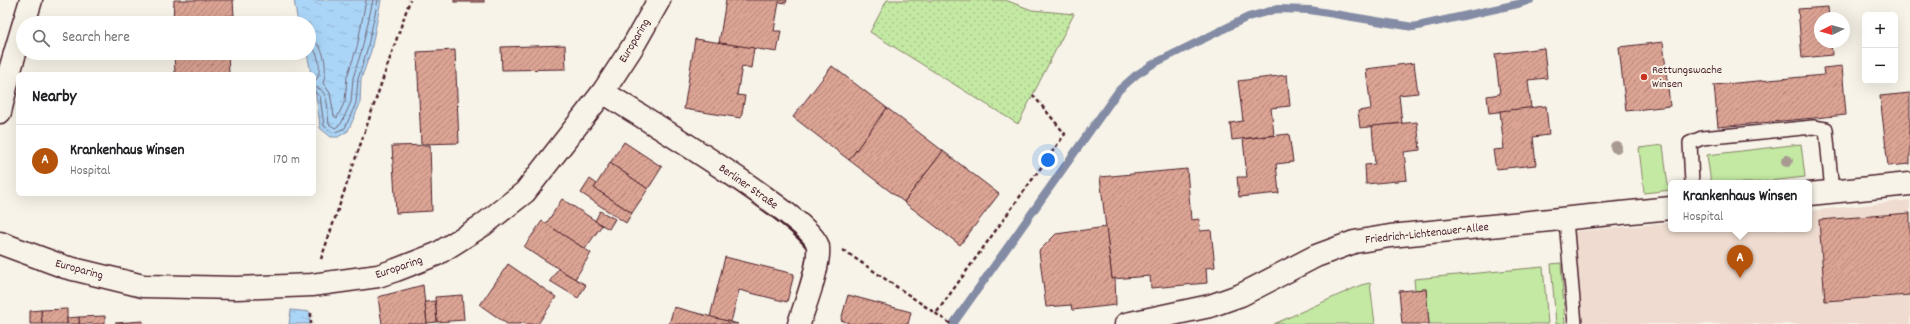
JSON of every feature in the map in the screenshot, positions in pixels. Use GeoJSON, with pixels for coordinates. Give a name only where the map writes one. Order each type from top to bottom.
{"type":"FeatureCollection","features":[{"type":"Feature","properties":{"kind":"street"},"geometry":{"type":"LineString","coordinates":[[26,16],[31,0]]}},
{"type":"Feature","properties":{"kind":"street","name":"Europaring"},"geometry":{"type":"LineString","coordinates":[[0,243],[65,267],[143,286],[237,288],[312,285],[378,276],[437,254],[483,225],[525,192],[603,92],[633,46],[659,0]]}},
{"type":"Feature","properties":{"kind":"street"},"geometry":{"type":"LineString","coordinates":[[0,112],[16,50]]}},
{"type":"Feature","properties":{"kind":"street","name":"Berliner Straße"},"geometry":{"type":"LineString","coordinates":[[603,92],[749,185],[809,232],[818,246]]}},
{"type":"Feature","properties":{"kind":"street"},"geometry":{"type":"LineString","coordinates":[[1812,194],[1910,184]]}},
{"type":"Feature","properties":{"kind":"street","name":"Friedrich-Lichtenauer-Allee"},"geometry":{"type":"LineString","coordinates":[[1126,324],[1210,306],[1222,302],[1241,295],[1316,256],[1354,242],[1390,236],[1566,220],[1668,208]]}},
{"type":"Feature","properties":{"kind":"street"},"geometry":{"type":"LineString","coordinates":[[799,324],[817,263],[818,246]]}},
{"type":"Feature","properties":{"kind":"lane"},"geometry":{"type":"LineString","coordinates":[[1692,180],[1690,143],[1702,138],[1813,127],[1826,129],[1832,191]]}},
{"type":"Feature","properties":{"kind":"lane"},"geometry":{"type":"LineString","coordinates":[[1566,220],[1575,324]]}},
{"type":"Feature","properties":{"kind":"path"},"geometry":{"type":"LineString","coordinates":[[312,285],[410,0]]}},
{"type":"Feature","properties":{"kind":"path"},"geometry":{"type":"LineString","coordinates":[[936,312],[1066,134],[1033,96]]}},
{"type":"Feature","properties":{"kind":"path"},"geometry":{"type":"LineString","coordinates":[[818,246],[837,246],[936,312],[951,324]]}},
{"type":"Feature","properties":{"kind":"shaded area"},"geometry":{"type":"Polygon","coordinates":[[[1910,200],[1910,324],[1575,324],[1567,232],[1668,223],[1668,232],[1812,232],[1812,211],[1910,200]]]}},
{"type":"Feature","properties":{"kind":"green space"},"geometry":{"type":"Polygon","coordinates":[[[887,0],[1005,0],[1032,10],[1074,14],[1018,124],[870,32],[887,0]]]}},
{"type":"Feature","properties":{"kind":"green space"},"geometry":{"type":"Polygon","coordinates":[[[1801,144],[1805,177],[1778,180],[1711,180],[1707,155],[1801,144]]]}},
{"type":"Feature","properties":{"kind":"green space"},"geometry":{"type":"Polygon","coordinates":[[[1663,145],[1668,190],[1644,193],[1639,148],[1663,145]]]}},
{"type":"Feature","properties":{"kind":"green space"},"geometry":{"type":"Polygon","coordinates":[[[1561,263],[1565,324],[1556,324],[1551,264],[1561,263]]]}},
{"type":"Feature","properties":{"kind":"green space"},"geometry":{"type":"Polygon","coordinates":[[[1543,267],[1548,324],[1429,324],[1426,289],[1415,290],[1414,279],[1543,267]]]}},
{"type":"Feature","properties":{"kind":"green space"},"geometry":{"type":"Polygon","coordinates":[[[1370,283],[1375,324],[1274,324],[1361,285],[1370,283]]]}},
{"type":"Feature","properties":{"kind":"water"},"geometry":{"type":"Polygon","coordinates":[[[294,0],[381,0],[371,51],[361,79],[360,104],[348,131],[338,137],[331,137],[320,128],[316,94],[316,72],[311,72],[308,60],[316,60],[316,16],[297,16],[294,0]]]}},
{"type":"Feature","properties":{"kind":"water"},"geometry":{"type":"Polygon","coordinates":[[[291,310],[310,312],[310,324],[289,324],[291,310]]]}},
{"type":"Feature","properties":{"kind":"building"},"geometry":{"type":"Polygon","coordinates":[[[174,0],[233,0],[234,16],[173,16],[174,0]]]}},
{"type":"Feature","properties":{"kind":"building"},"geometry":{"type":"Polygon","coordinates":[[[454,0],[484,0],[484,2],[454,2],[454,0]]]}},
{"type":"Feature","properties":{"kind":"building"},"geometry":{"type":"Polygon","coordinates":[[[726,0],[787,0],[786,3],[779,2],[774,31],[781,31],[777,52],[719,43],[726,0]]]}},
{"type":"Feature","properties":{"kind":"building"},"geometry":{"type":"Polygon","coordinates":[[[1828,7],[1828,12],[1814,12],[1814,48],[1831,48],[1832,55],[1802,58],[1798,9],[1828,7]]]}},
{"type":"Feature","properties":{"kind":"building"},"geometry":{"type":"Polygon","coordinates":[[[695,39],[754,48],[751,68],[742,66],[737,95],[745,96],[741,118],[684,109],[695,39]]]}},
{"type":"Feature","properties":{"kind":"building","name":"Rettungswache Winsen"},"geometry":{"type":"Polygon","coordinates":[[[1663,42],[1670,106],[1626,111],[1619,47],[1663,42]]]}},
{"type":"Feature","properties":{"kind":"building"},"geometry":{"type":"Polygon","coordinates":[[[565,45],[566,69],[502,70],[501,47],[565,45]]]}},
{"type":"Feature","properties":{"kind":"building"},"geometry":{"type":"Polygon","coordinates":[[[1544,48],[1547,78],[1528,80],[1531,108],[1489,113],[1487,96],[1500,94],[1495,54],[1544,48]]]}},
{"type":"Feature","properties":{"kind":"building"},"geometry":{"type":"Polygon","coordinates":[[[455,50],[459,143],[421,144],[417,52],[455,50]]]}},
{"type":"Feature","properties":{"kind":"building"},"geometry":{"type":"Polygon","coordinates":[[[174,60],[228,60],[229,72],[175,72],[174,60]]]}},
{"type":"Feature","properties":{"kind":"building"},"geometry":{"type":"Polygon","coordinates":[[[1414,63],[1418,93],[1399,95],[1402,123],[1360,128],[1358,111],[1371,109],[1366,69],[1414,63]]]}},
{"type":"Feature","properties":{"kind":"building"},"geometry":{"type":"Polygon","coordinates":[[[832,66],[887,108],[849,160],[793,117],[832,66]]]}},
{"type":"Feature","properties":{"kind":"building"},"geometry":{"type":"Polygon","coordinates":[[[1842,66],[1846,115],[1718,127],[1714,85],[1824,75],[1823,68],[1842,66]]]}},
{"type":"Feature","properties":{"kind":"building"},"geometry":{"type":"Polygon","coordinates":[[[1287,75],[1290,106],[1271,108],[1274,135],[1232,140],[1230,123],[1243,121],[1238,81],[1287,75]]]}},
{"type":"Feature","properties":{"kind":"building"},"geometry":{"type":"Polygon","coordinates":[[[1910,93],[1910,164],[1888,166],[1880,96],[1910,93]]]}},
{"type":"Feature","properties":{"kind":"building"},"geometry":{"type":"Polygon","coordinates":[[[1546,106],[1549,135],[1533,137],[1536,165],[1496,169],[1493,150],[1504,149],[1500,111],[1546,106]]]}},
{"type":"Feature","properties":{"kind":"building"},"geometry":{"type":"Polygon","coordinates":[[[887,108],[943,151],[904,202],[849,160],[887,108]]]}},
{"type":"Feature","properties":{"kind":"building"},"geometry":{"type":"Polygon","coordinates":[[[1417,122],[1420,150],[1404,152],[1407,180],[1366,184],[1365,165],[1375,164],[1372,126],[1417,122]]]}},
{"type":"Feature","properties":{"kind":"building"},"geometry":{"type":"Polygon","coordinates":[[[1289,134],[1293,162],[1276,164],[1279,193],[1239,197],[1237,177],[1247,177],[1243,139],[1289,134]]]}},
{"type":"Feature","properties":{"kind":"building"},"geometry":{"type":"Polygon","coordinates":[[[624,142],[662,167],[648,189],[610,163],[624,142]]]}},
{"type":"Feature","properties":{"kind":"building"},"geometry":{"type":"Polygon","coordinates":[[[430,145],[432,211],[396,213],[392,146],[430,145]]]}},
{"type":"Feature","properties":{"kind":"building"},"geometry":{"type":"Polygon","coordinates":[[[943,151],[999,194],[960,245],[904,202],[943,151]]]}},
{"type":"Feature","properties":{"kind":"building"},"geometry":{"type":"Polygon","coordinates":[[[610,163],[648,189],[632,213],[594,188],[610,163]]]}},
{"type":"Feature","properties":{"kind":"building"},"geometry":{"type":"Polygon","coordinates":[[[1187,169],[1191,220],[1199,219],[1200,231],[1211,230],[1215,267],[1206,268],[1207,283],[1151,288],[1150,276],[1112,279],[1100,177],[1187,169]]]}},
{"type":"Feature","properties":{"kind":"building"},"geometry":{"type":"Polygon","coordinates":[[[590,179],[597,184],[594,188],[632,213],[626,223],[581,193],[590,179]]]}},
{"type":"Feature","properties":{"kind":"building"},"geometry":{"type":"Polygon","coordinates":[[[562,199],[602,225],[585,249],[546,224],[562,199]]]}},
{"type":"Feature","properties":{"kind":"building"},"geometry":{"type":"Polygon","coordinates":[[[600,211],[615,219],[609,229],[595,221],[600,211]]]}},
{"type":"Feature","properties":{"kind":"building"},"geometry":{"type":"Polygon","coordinates":[[[1910,213],[1910,295],[1825,301],[1819,220],[1910,213]]]}},
{"type":"Feature","properties":{"kind":"building"},"geometry":{"type":"Polygon","coordinates":[[[542,221],[591,253],[575,279],[524,247],[542,221]]]}},
{"type":"Feature","properties":{"kind":"building"},"geometry":{"type":"Polygon","coordinates":[[[1106,227],[1112,279],[1115,278],[1116,305],[1072,310],[1071,305],[1046,307],[1039,251],[1056,234],[1106,227]]]}},
{"type":"Feature","properties":{"kind":"building"},"geometry":{"type":"Polygon","coordinates":[[[725,257],[794,274],[787,302],[739,290],[731,322],[710,317],[725,257]]]}},
{"type":"Feature","properties":{"kind":"building"},"geometry":{"type":"Polygon","coordinates":[[[508,264],[556,297],[538,324],[525,324],[523,322],[521,324],[507,324],[480,305],[508,264]]]}},
{"type":"Feature","properties":{"kind":"building"},"geometry":{"type":"Polygon","coordinates":[[[558,269],[586,285],[578,298],[550,281],[558,269]]]}},
{"type":"Feature","properties":{"kind":"building"},"geometry":{"type":"Polygon","coordinates":[[[423,285],[427,324],[382,324],[378,297],[423,285]]]}},
{"type":"Feature","properties":{"kind":"building"},"geometry":{"type":"Polygon","coordinates":[[[1426,289],[1429,324],[1402,324],[1399,291],[1426,289]]]}},
{"type":"Feature","properties":{"kind":"building"},"geometry":{"type":"Polygon","coordinates":[[[462,295],[464,320],[437,322],[435,297],[462,295]]]}},
{"type":"Feature","properties":{"kind":"building"},"geometry":{"type":"Polygon","coordinates":[[[848,295],[911,312],[908,324],[851,324],[841,320],[848,295]]]}},
{"type":"Feature","properties":{"kind":"building"},"geometry":{"type":"Polygon","coordinates":[[[435,301],[437,322],[427,323],[425,302],[435,301]]]}},
{"type":"Feature","properties":{"kind":"building"},"geometry":{"type":"Polygon","coordinates":[[[674,307],[731,322],[738,324],[669,324],[674,307]]]}},
{"type":"Feature","properties":{"kind":"building"},"geometry":{"type":"Polygon","coordinates":[[[67,309],[67,324],[42,324],[41,310],[67,309]]]}},
{"type":"Feature","properties":{"kind":"building"},"geometry":{"type":"Polygon","coordinates":[[[41,310],[42,324],[30,324],[30,311],[41,310]]]}},
{"type":"Feature","properties":{"kind":"building"},"geometry":{"type":"Polygon","coordinates":[[[105,316],[105,324],[79,324],[79,317],[105,316]]]}},
{"type":"Feature","properties":{"kind":"building"},"geometry":{"type":"Polygon","coordinates":[[[79,317],[79,324],[67,324],[67,318],[79,317]]]}},
{"type":"Feature","properties":{"kind":"building"},"geometry":{"type":"Polygon","coordinates":[[[143,321],[143,324],[115,324],[115,323],[143,321]]]}},
{"type":"Feature","properties":{"kind":"waterway"},"geometry":{"type":"LineString","coordinates":[[953,324],[1119,90],[1136,75],[1153,64],[1248,17],[1277,9],[1310,10],[1413,27],[1530,0]]}},
{"type":"Feature","properties":{"kind":"place","name":"Rettungswache Winsen"},"geometry":{"type":"Point","coordinates":[1644,77]}},
{"type":"Feature","properties":{"kind":"place","name":"Krankenhaus Winsen"},"geometry":{"type":"Point","coordinates":[1740,278]}}]}
